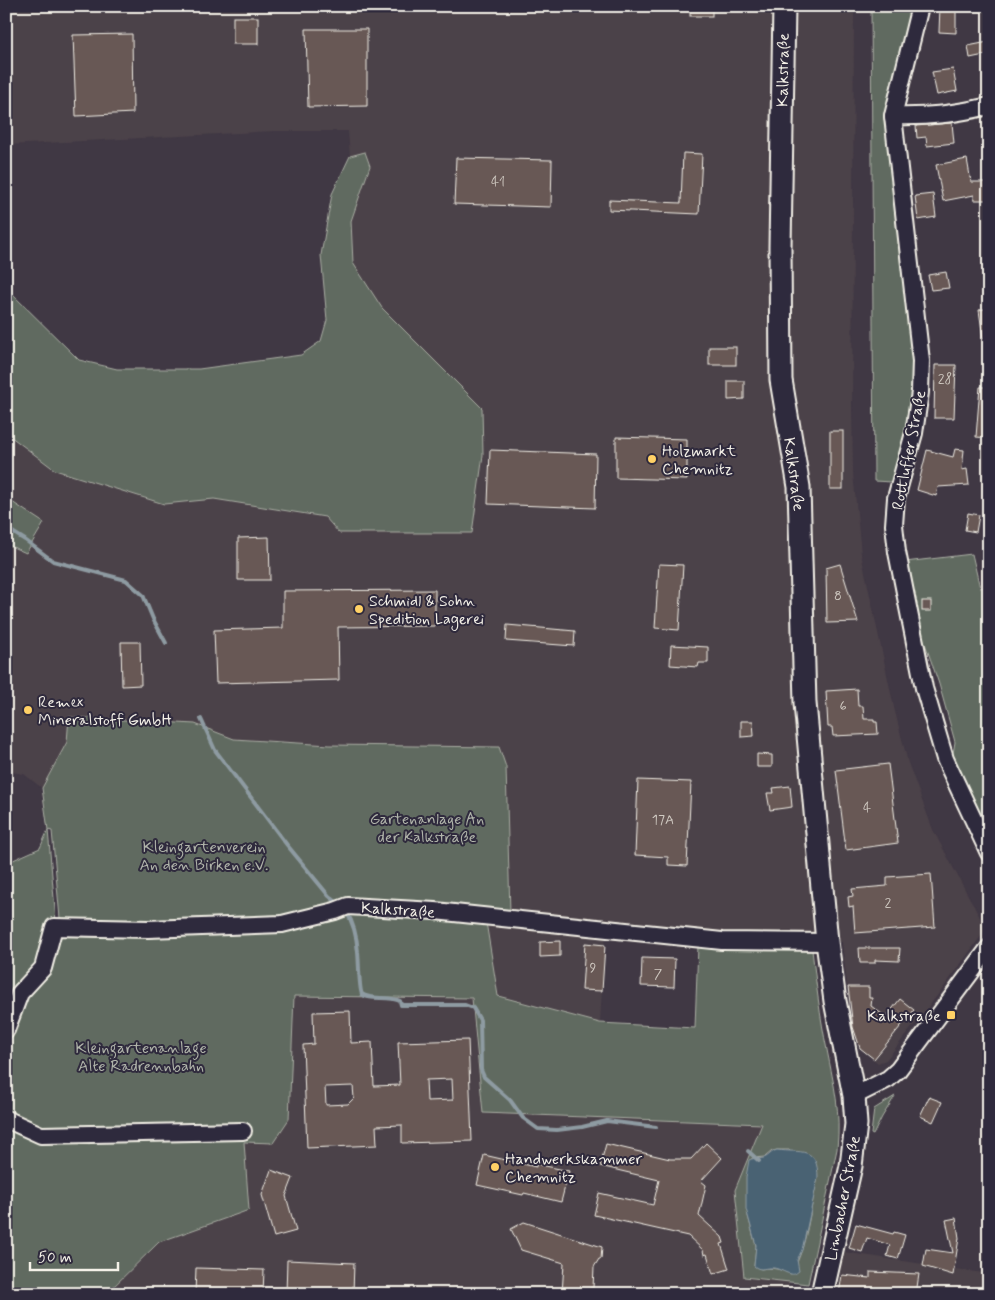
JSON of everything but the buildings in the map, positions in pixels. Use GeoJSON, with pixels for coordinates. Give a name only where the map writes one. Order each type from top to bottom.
{"type":"FeatureCollection","features":[{"type":"Feature","properties":{"kind":"main road","name":"Kalkstraße"},"geometry":{"type":"LineString","coordinates":[[784,6],[780,248],[781,380],[799,487],[805,703],[828,942],[835,1001],[854,1096]]}},
{"type":"Feature","properties":{"kind":"main road","name":"Limbacher Straße"},"geometry":{"type":"LineString","coordinates":[[822,1294],[851,1166],[856,1124],[854,1096]]}},
{"type":"Feature","properties":{"kind":"street","name":"Rottluffer Straße"},"geometry":{"type":"LineString","coordinates":[[920,6],[893,116],[920,361],[920,392],[914,433],[896,498],[894,525],[897,552],[924,688],[945,759],[989,853]]}},
{"type":"Feature","properties":{"kind":"street"},"geometry":{"type":"LineString","coordinates":[[893,116],[955,114],[989,106]]}},
{"type":"Feature","properties":{"kind":"street","name":"Kalkstraße"},"geometry":{"type":"LineString","coordinates":[[6,1030],[20,993],[43,968],[54,927],[148,929],[235,927],[282,924],[341,909],[435,911],[722,941],[828,942]]}},
{"type":"Feature","properties":{"kind":"street"},"geometry":{"type":"LineString","coordinates":[[854,1096],[888,1079],[898,1070],[989,948]]}},
{"type":"Feature","properties":{"kind":"street"},"geometry":{"type":"LineString","coordinates":[[6,1119],[41,1136],[243,1131]]}},
{"type":"Feature","properties":{"kind":"shaded area"},"geometry":{"type":"Polygon","coordinates":[[[6,6],[854,6],[852,409],[853,473],[861,554],[908,763],[933,830],[986,929],[944,987],[886,1060],[878,1063],[860,1048],[854,1033],[842,942],[722,941],[510,913],[506,767],[330,745],[234,739],[195,724],[69,717],[67,742],[42,788],[24,774],[6,771],[6,544],[26,553],[44,523],[6,498],[6,433],[55,470],[164,504],[214,499],[325,517],[340,533],[482,408],[382,308],[353,263],[351,221],[370,166],[365,152],[350,156],[348,131],[274,131],[6,145],[6,6]]]}},
{"type":"Feature","properties":{"kind":"shaded area"},"geometry":{"type":"Polygon","coordinates":[[[486,922],[605,934],[600,1023],[498,996],[486,922]]]}},
{"type":"Feature","properties":{"kind":"shaded area","name":"Handwerkskammer Chemnitz"},"geometry":{"type":"Polygon","coordinates":[[[294,996],[472,998],[484,1113],[763,1124],[735,1190],[744,1277],[789,1282],[788,1294],[106,1294],[159,1242],[249,1210],[244,1142],[289,1119],[294,996]]]}},
{"type":"Feature","properties":{"kind":"shaded area"},"geometry":{"type":"Polygon","coordinates":[[[843,1252],[989,1274],[989,1294],[837,1294],[843,1252]]]}},
{"type":"Feature","properties":{"kind":"green space"},"geometry":{"type":"Polygon","coordinates":[[[871,6],[885,6],[915,14],[890,115],[914,362],[915,392],[908,431],[892,482],[874,481],[871,6]]]}},
{"type":"Feature","properties":{"kind":"green space"},"geometry":{"type":"Polygon","coordinates":[[[365,152],[370,166],[351,221],[353,263],[382,308],[482,408],[483,455],[472,533],[339,533],[325,517],[214,499],[164,504],[55,470],[6,433],[6,288],[79,360],[117,369],[199,369],[301,355],[321,341],[327,320],[321,255],[332,194],[350,156],[365,152]]]}},
{"type":"Feature","properties":{"kind":"green space"},"geometry":{"type":"Polygon","coordinates":[[[6,498],[44,523],[26,553],[6,544],[6,498]]]}},
{"type":"Feature","properties":{"kind":"green space"},"geometry":{"type":"Polygon","coordinates":[[[972,554],[980,588],[989,587],[989,831],[966,795],[952,759],[955,742],[939,684],[918,623],[905,562],[972,554]]]}},
{"type":"Feature","properties":{"kind":"green space"},"geometry":{"type":"Polygon","coordinates":[[[69,717],[195,724],[234,739],[330,745],[499,747],[506,767],[510,913],[333,905],[301,910],[299,928],[361,913],[486,922],[498,996],[600,1023],[695,1028],[698,945],[812,950],[820,1013],[836,1099],[838,1135],[837,1149],[808,1284],[744,1277],[735,1190],[762,1124],[483,1113],[472,998],[294,996],[289,1119],[273,1143],[244,1142],[249,1210],[159,1242],[106,1294],[6,1294],[6,887],[11,861],[40,848],[48,830],[42,788],[67,742],[69,717]],[[48,830],[56,921],[60,918],[52,831],[48,830]],[[789,1150],[772,1151],[765,1157],[752,1158],[748,1216],[756,1246],[754,1266],[761,1269],[776,1269],[791,1274],[805,1240],[818,1178],[789,1150]]]}},
{"type":"Feature","properties":{"kind":"green space"},"geometry":{"type":"Polygon","coordinates":[[[895,1096],[873,1135],[871,1134],[874,1109],[895,1096]]]}},
{"type":"Feature","properties":{"kind":"water"},"geometry":{"type":"Polygon","coordinates":[[[777,1150],[806,1153],[815,1161],[817,1168],[818,1178],[802,1250],[797,1260],[799,1271],[795,1274],[776,1268],[760,1269],[754,1266],[756,1245],[746,1209],[746,1177],[749,1160],[764,1158],[777,1150]]]}},
{"type":"Feature","properties":{"kind":"waterway"},"geometry":{"type":"LineString","coordinates":[[6,528],[53,561],[126,580],[143,595],[166,643]]}},
{"type":"Feature","properties":{"kind":"waterway"},"geometry":{"type":"LineString","coordinates":[[201,719],[215,750],[287,845],[329,896],[339,904]]}},
{"type":"Feature","properties":{"kind":"waterway"},"geometry":{"type":"LineString","coordinates":[[346,911],[353,925],[357,942],[362,994],[369,997],[395,999],[400,1001],[401,1005],[465,1005],[473,1008],[480,1020],[481,1070],[484,1077],[510,1100],[523,1118],[538,1129],[557,1130],[607,1121],[656,1127]]}},
{"type":"Feature","properties":{"kind":"waterway"},"geometry":{"type":"LineString","coordinates":[[748,1151],[759,1161]]}},
{"type":"Feature","properties":{"kind":"place","name":"Holzmarkt Chemnitz"},"geometry":{"type":"Point","coordinates":[652,459]}},
{"type":"Feature","properties":{"kind":"place","name":"Schmidl & Sohn Spedition Lagerei"},"geometry":{"type":"Point","coordinates":[359,609]}},
{"type":"Feature","properties":{"kind":"place","name":"Remex Mineralstoff GmbH"},"geometry":{"type":"Point","coordinates":[28,710]}},
{"type":"Feature","properties":{"kind":"place","name":"Kalkstraße"},"geometry":{"type":"Point","coordinates":[951,1015]}},
{"type":"Feature","properties":{"kind":"place","name":"Handwerkskammer Chemnitz"},"geometry":{"type":"Point","coordinates":[495,1167]}},
{"type":"Feature","properties":{"kind":"park label","name":"Gartenanlage An der Kalkstraße"},"geometry":{"type":"Point","coordinates":[427,827]}},
{"type":"Feature","properties":{"kind":"park label","name":"Kleingartenverein An den Birken e.V."},"geometry":{"type":"Point","coordinates":[204,855]}},
{"type":"Feature","properties":{"kind":"park label","name":"Kleingartenanlage Alte Radrennbahn"},"geometry":{"type":"Point","coordinates":[141,1056]}}]}
